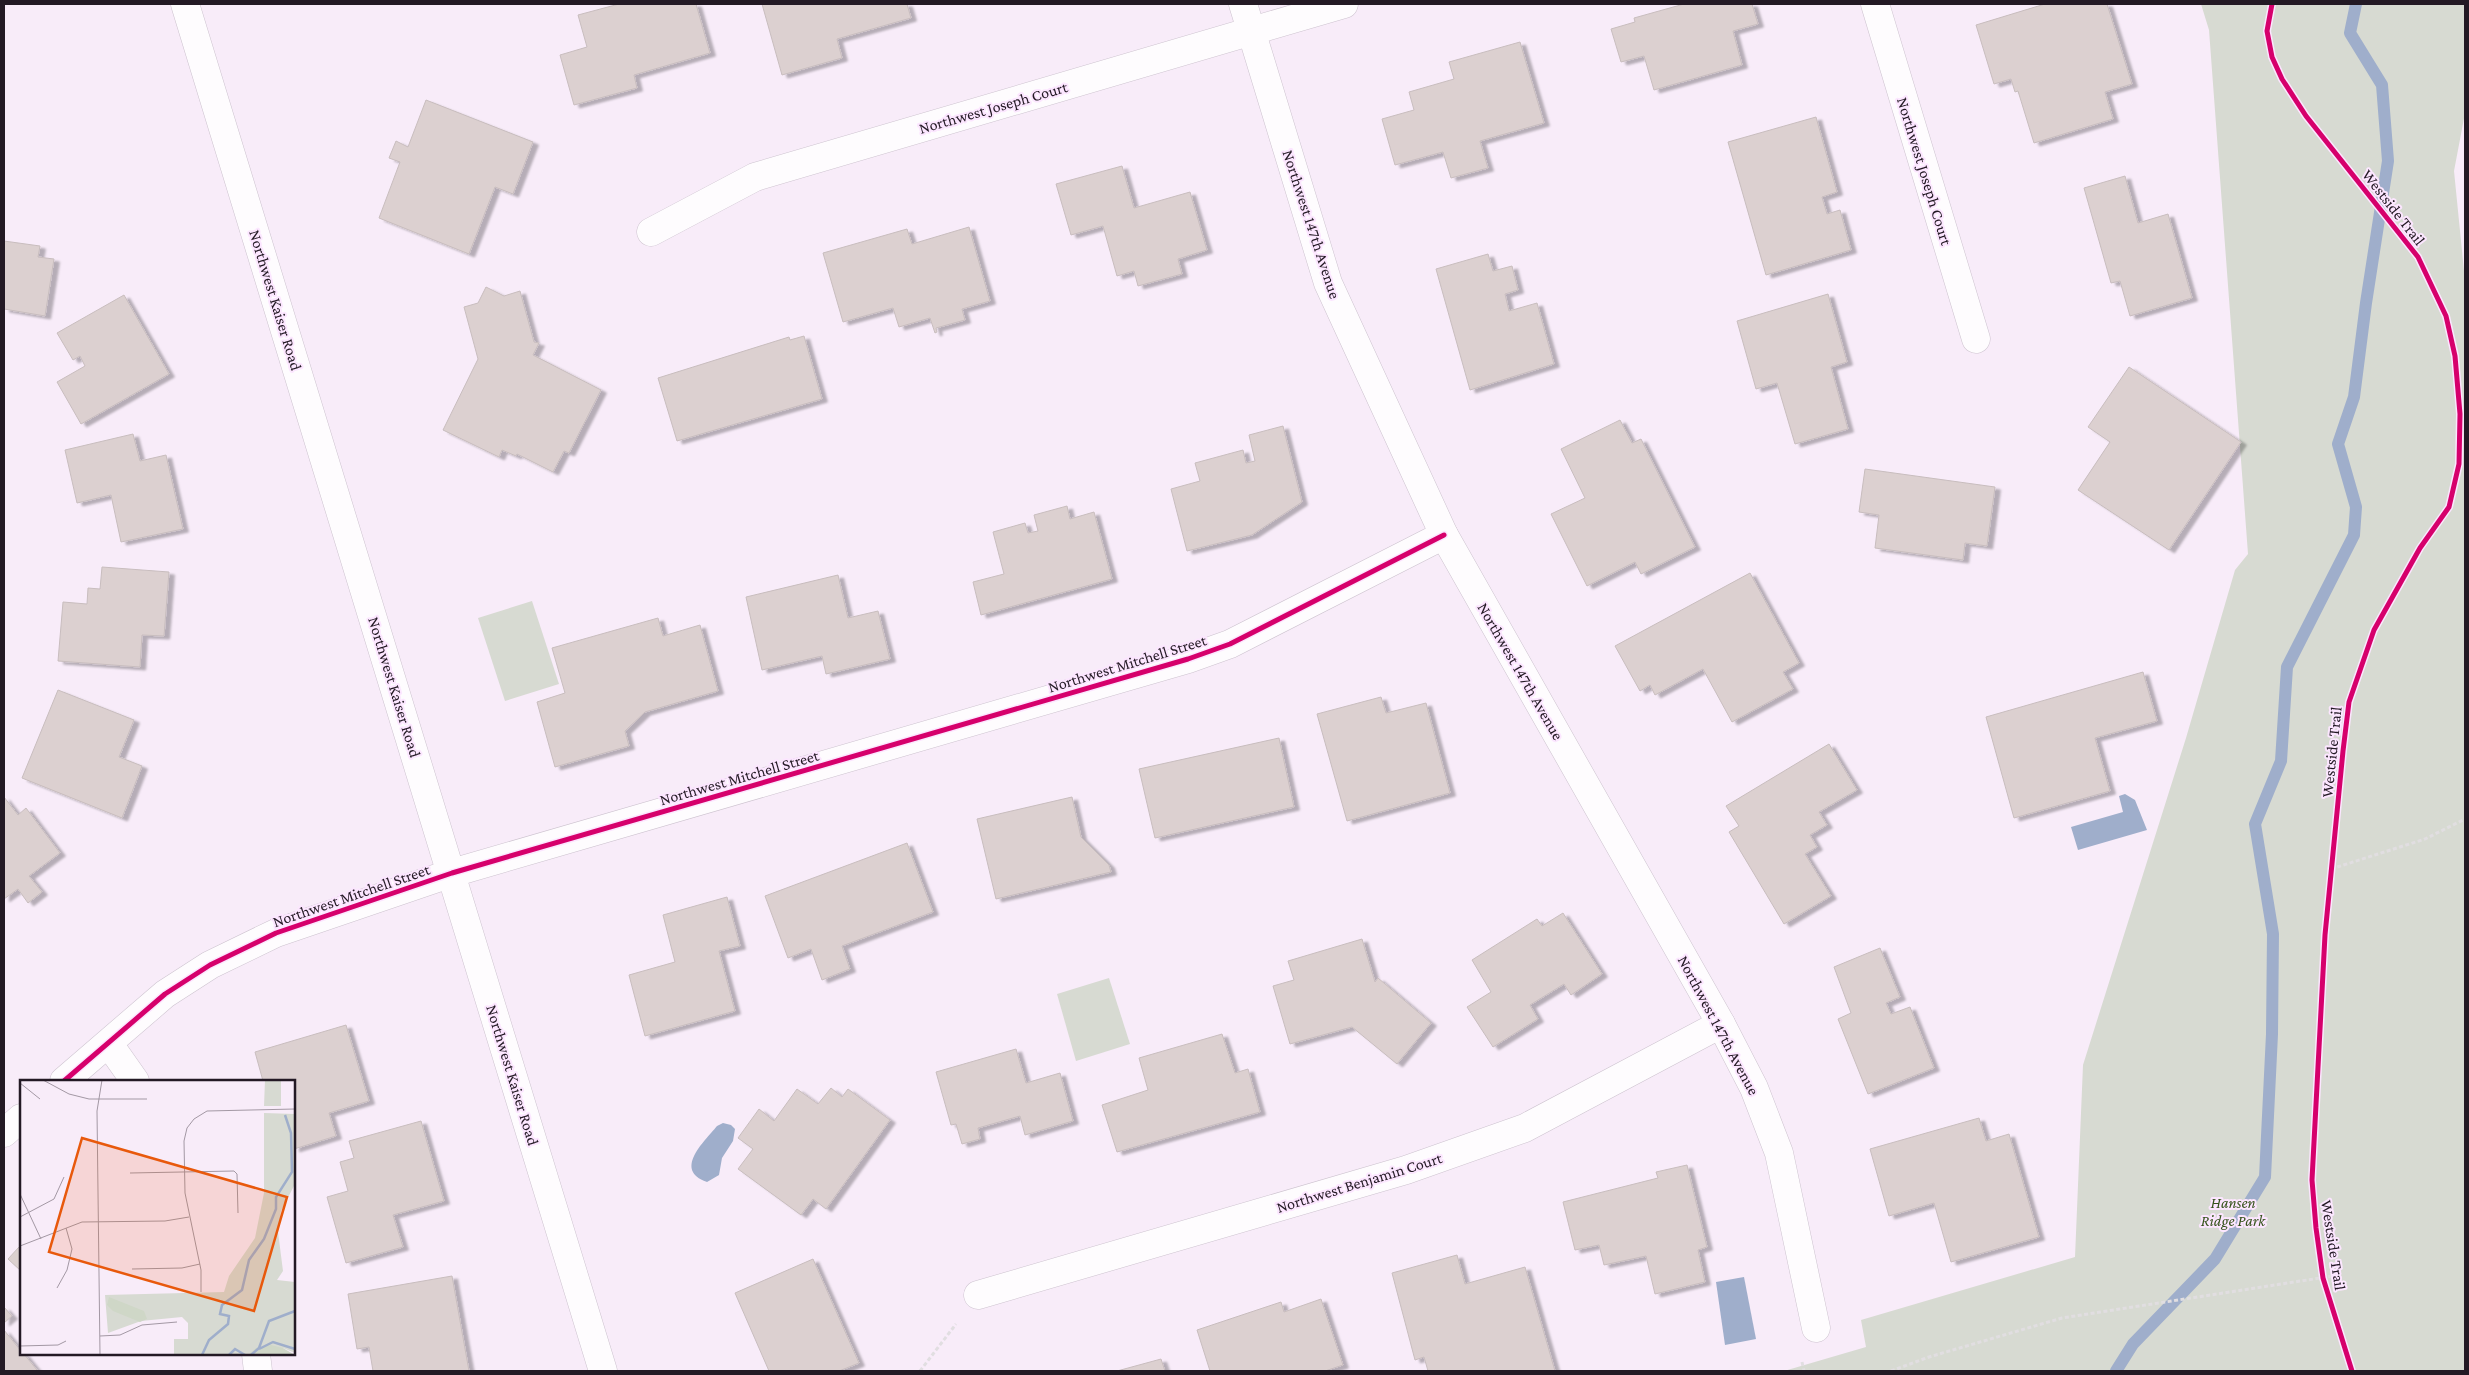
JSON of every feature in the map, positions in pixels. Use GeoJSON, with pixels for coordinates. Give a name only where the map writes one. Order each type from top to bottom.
{"type":"FeatureCollection","features":[{"type":"Feature","properties":{"kind":"street","name":"Northwest Kaiser Road"},"geometry":{"type":"LineString","coordinates":[[185,4],[452,873],[602,1371]]}},
{"type":"Feature","properties":{"kind":"street","name":"Northwest 147th Avenue"},"geometry":{"type":"LineString","coordinates":[[1243,4],[1328,283],[1444,535],[1721,1024],[1754,1088],[1779,1153],[1816,1328]]}},
{"type":"Feature","properties":{"kind":"street","name":"Northwest Joseph Court"},"geometry":{"type":"LineString","coordinates":[[651,232],[756,177],[1344,4]]}},
{"type":"Feature","properties":{"kind":"street","name":"Northwest Joseph Court"},"geometry":{"type":"LineString","coordinates":[[1875,4],[1976,339]]}},
{"type":"Feature","properties":{"kind":"street","name":"Northwest Mitchell Street"},"geometry":{"type":"LineString","coordinates":[[65,1080],[164,994],[210,965],[276,933],[452,873],[1188,659],[1230,644],[1444,535]]}},
{"type":"Feature","properties":{"kind":"street","name":"Northwest Benjamin Court"},"geometry":{"type":"LineString","coordinates":[[978,1295],[1406,1170],[1525,1128],[1721,1024]]}},
{"type":"Feature","properties":{"kind":"street"},"geometry":{"type":"LineString","coordinates":[[108,1044],[134,1080]]}},
{"type":"Feature","properties":{"kind":"street"},"geometry":{"type":"LineString","coordinates":[[4,1133],[20,1119]]}},
{"type":"Feature","properties":{"kind":"street"},"geometry":{"type":"LineString","coordinates":[[256,1355],[258,1371]]}},
{"type":"Feature","properties":{"kind":"path"},"geometry":{"type":"LineString","coordinates":[[2331,869],[2425,839],[2465,819]]}},
{"type":"Feature","properties":{"kind":"path"},"geometry":{"type":"LineString","coordinates":[[2331,877],[2332,859]]}},
{"type":"Feature","properties":{"kind":"path"},"geometry":{"type":"LineString","coordinates":[[1891,1371],[1929,1357],[2062,1318],[2333,1276]]}},
{"type":"Feature","properties":{"kind":"path"},"geometry":{"type":"LineString","coordinates":[[920,1371],[978,1295]]}},
{"type":"Feature","properties":{"kind":"green space","name":"Hansen Ridge Park"},"geometry":{"type":"Polygon","coordinates":[[[2201,4],[2465,4],[2465,113],[2454,171],[2465,281],[2465,1371],[1784,1371],[1866,1347],[1861,1320],[2075,1257],[2083,1065],[2186,738],[2235,570],[2248,554],[2209,30],[2201,4]]]}},
{"type":"Feature","properties":{"kind":"green space"},"geometry":{"type":"Polygon","coordinates":[[[532,601],[559,684],[505,701],[478,618],[532,601]]]}},
{"type":"Feature","properties":{"kind":"green space"},"geometry":{"type":"Polygon","coordinates":[[[1109,978],[1130,1044],[1076,1061],[1057,994],[1109,978]]]}},
{"type":"Feature","properties":{"kind":"water"},"geometry":{"type":"Polygon","coordinates":[[[2125,794],[2135,800],[2147,830],[2078,850],[2071,827],[2123,812],[2119,796],[2125,794]]]}},
{"type":"Feature","properties":{"kind":"water"},"geometry":{"type":"Polygon","coordinates":[[[723,1123],[731,1125],[735,1129],[733,1141],[722,1158],[719,1175],[707,1182],[697,1177],[692,1170],[692,1163],[694,1156],[705,1140],[717,1126],[723,1123]]]}},
{"type":"Feature","properties":{"kind":"water"},"geometry":{"type":"Polygon","coordinates":[[[1744,1277],[1756,1339],[1725,1345],[1716,1282],[1744,1277]]]}},
{"type":"Feature","properties":{"kind":"building"},"geometry":{"type":"Polygon","coordinates":[[[619,4],[696,4],[710,53],[634,75],[637,88],[574,105],[560,55],[587,47],[578,15],[619,4]]]}},
{"type":"Feature","properties":{"kind":"building"},"geometry":{"type":"Polygon","coordinates":[[[762,4],[907,4],[911,18],[837,39],[842,58],[782,75],[762,4]]]}},
{"type":"Feature","properties":{"kind":"building"},"geometry":{"type":"Polygon","coordinates":[[[1684,4],[1752,4],[1758,24],[1733,31],[1742,65],[1654,90],[1644,56],[1621,62],[1611,29],[1635,22],[1634,18],[1684,4]]]}},
{"type":"Feature","properties":{"kind":"building"},"geometry":{"type":"Polygon","coordinates":[[[2045,4],[2107,4],[2132,84],[2105,92],[2113,119],[2034,143],[2018,91],[2015,92],[2011,79],[1994,84],[1976,25],[2045,4]]]}},
{"type":"Feature","properties":{"kind":"building"},"geometry":{"type":"Polygon","coordinates":[[[1520,42],[1544,123],[1480,141],[1488,168],[1451,178],[1443,152],[1395,165],[1382,119],[1414,110],[1409,92],[1454,79],[1449,62],[1520,42]]]}},
{"type":"Feature","properties":{"kind":"building"},"geometry":{"type":"Polygon","coordinates":[[[426,100],[533,142],[513,194],[495,187],[469,254],[379,218],[400,162],[389,158],[396,141],[408,147],[426,100]]]}},
{"type":"Feature","properties":{"kind":"building"},"geometry":{"type":"Polygon","coordinates":[[[1816,117],[1837,192],[1822,197],[1827,214],[1840,210],[1851,250],[1766,275],[1728,142],[1816,117]]]}},
{"type":"Feature","properties":{"kind":"building"},"geometry":{"type":"Polygon","coordinates":[[[1122,166],[1134,208],[1190,192],[1207,250],[1178,259],[1182,274],[1138,286],[1134,271],[1117,276],[1103,226],[1071,235],[1056,184],[1122,166]]]}},
{"type":"Feature","properties":{"kind":"building"},"geometry":{"type":"Polygon","coordinates":[[[2125,176],[2138,223],[2168,214],[2192,298],[2130,316],[2120,281],[2111,283],[2084,188],[2125,176]]]}},
{"type":"Feature","properties":{"kind":"building"},"geometry":{"type":"Polygon","coordinates":[[[969,227],[990,301],[962,309],[965,320],[936,328],[937,332],[935,333],[930,318],[899,327],[893,308],[843,322],[823,253],[907,229],[912,244],[969,227]]]}},
{"type":"Feature","properties":{"kind":"building"},"geometry":{"type":"Polygon","coordinates":[[[4,241],[40,246],[38,257],[54,259],[45,316],[4,309],[4,241]]]}},
{"type":"Feature","properties":{"kind":"building"},"geometry":{"type":"Polygon","coordinates":[[[1488,254],[1493,271],[1512,266],[1518,290],[1505,294],[1509,311],[1537,303],[1554,364],[1470,390],[1436,269],[1488,254]]]}},
{"type":"Feature","properties":{"kind":"building"},"geometry":{"type":"Polygon","coordinates":[[[486,287],[504,296],[520,291],[534,342],[539,343],[533,355],[601,390],[569,453],[564,451],[553,472],[517,454],[516,456],[502,450],[499,457],[443,430],[478,359],[464,307],[478,303],[486,287]]]}},
{"type":"Feature","properties":{"kind":"building"},"geometry":{"type":"Polygon","coordinates":[[[1828,294],[1847,362],[1831,367],[1848,429],[1795,444],[1777,383],[1756,389],[1737,321],[1828,294]]]}},
{"type":"Feature","properties":{"kind":"building"},"geometry":{"type":"Polygon","coordinates":[[[124,295],[169,374],[81,424],[57,382],[85,366],[80,356],[73,360],[57,333],[124,295]]]}},
{"type":"Feature","properties":{"kind":"building"},"geometry":{"type":"Polygon","coordinates":[[[804,336],[822,399],[677,441],[658,378],[789,337],[790,340],[804,336]]]}},
{"type":"Feature","properties":{"kind":"building"},"geometry":{"type":"Polygon","coordinates":[[[2129,367],[2241,442],[2169,550],[2078,490],[2110,442],[2088,427],[2129,367]]]}},
{"type":"Feature","properties":{"kind":"building"},"geometry":{"type":"Polygon","coordinates":[[[1620,420],[1632,443],[1641,439],[1695,547],[1641,574],[1635,562],[1587,586],[1551,514],[1585,498],[1561,449],[1620,420]]]}},
{"type":"Feature","properties":{"kind":"building"},"geometry":{"type":"Polygon","coordinates":[[[1283,426],[1302,502],[1252,535],[1187,551],[1171,489],[1200,481],[1195,463],[1243,450],[1246,463],[1255,461],[1249,435],[1283,426]]]}},
{"type":"Feature","properties":{"kind":"building"},"geometry":{"type":"Polygon","coordinates":[[[133,434],[140,461],[166,455],[183,529],[121,542],[111,495],[77,503],[65,450],[133,434]]]}},
{"type":"Feature","properties":{"kind":"building"},"geometry":{"type":"Polygon","coordinates":[[[1865,469],[1995,487],[1987,546],[1965,543],[1963,560],[1875,548],[1879,515],[1859,512],[1865,469]]]}},
{"type":"Feature","properties":{"kind":"building"},"geometry":{"type":"Polygon","coordinates":[[[1067,506],[1070,519],[1094,512],[1112,579],[981,615],[973,582],[1004,574],[993,532],[1025,523],[1028,533],[1038,531],[1034,515],[1067,506]]]}},
{"type":"Feature","properties":{"kind":"building"},"geometry":{"type":"Polygon","coordinates":[[[102,567],[169,572],[164,636],[142,635],[140,667],[58,661],[63,602],[87,604],[88,588],[100,589],[102,567]]]}},
{"type":"Feature","properties":{"kind":"building"},"geometry":{"type":"Polygon","coordinates":[[[1750,573],[1799,663],[1783,672],[1793,689],[1732,722],[1703,669],[1655,695],[1650,685],[1640,691],[1615,646],[1750,573]]]}},
{"type":"Feature","properties":{"kind":"building"},"geometry":{"type":"Polygon","coordinates":[[[838,575],[848,618],[878,611],[890,659],[826,674],[822,656],[762,670],[746,597],[838,575]]]}},
{"type":"Feature","properties":{"kind":"building"},"geometry":{"type":"Polygon","coordinates":[[[658,618],[663,636],[700,625],[718,691],[645,712],[625,731],[629,746],[555,767],[537,702],[565,693],[552,648],[658,618]]]}},
{"type":"Feature","properties":{"kind":"building"},"geometry":{"type":"Polygon","coordinates":[[[2143,672],[2157,721],[2095,738],[2110,791],[2014,818],[1986,717],[2143,672]]]}},
{"type":"Feature","properties":{"kind":"building"},"geometry":{"type":"Polygon","coordinates":[[[58,690],[134,720],[119,757],[142,766],[122,818],[22,778],[58,690]]]}},
{"type":"Feature","properties":{"kind":"building"},"geometry":{"type":"Polygon","coordinates":[[[1381,697],[1386,713],[1426,703],[1450,793],[1347,821],[1317,714],[1381,697]]]}},
{"type":"Feature","properties":{"kind":"building"},"geometry":{"type":"Polygon","coordinates":[[[1279,738],[1294,807],[1155,838],[1139,769],[1279,738]]]}},
{"type":"Feature","properties":{"kind":"building"},"geometry":{"type":"Polygon","coordinates":[[[1829,744],[1857,790],[1819,812],[1827,825],[1810,835],[1817,847],[1805,854],[1831,896],[1784,924],[1729,832],[1739,826],[1726,806],[1829,744]]]}},
{"type":"Feature","properties":{"kind":"building"},"geometry":{"type":"Polygon","coordinates":[[[4,797],[18,815],[26,808],[60,853],[29,876],[42,892],[28,903],[18,889],[4,899],[4,797]]]}},
{"type":"Feature","properties":{"kind":"building"},"geometry":{"type":"Polygon","coordinates":[[[1072,797],[1081,837],[1109,865],[1111,872],[996,899],[977,819],[1072,797]]]}},
{"type":"Feature","properties":{"kind":"building"},"geometry":{"type":"Polygon","coordinates":[[[907,843],[933,912],[842,946],[850,969],[822,980],[811,949],[788,958],[765,896],[907,843]]]}},
{"type":"Feature","properties":{"kind":"building"},"geometry":{"type":"Polygon","coordinates":[[[727,897],[740,946],[719,951],[735,1011],[645,1036],[629,975],[675,962],[663,915],[727,897]]]}},
{"type":"Feature","properties":{"kind":"building"},"geometry":{"type":"Polygon","coordinates":[[[1563,913],[1602,974],[1571,995],[1564,984],[1530,1005],[1538,1019],[1493,1047],[1467,1007],[1491,992],[1472,960],[1537,919],[1542,926],[1563,913]]]}},
{"type":"Feature","properties":{"kind":"building"},"geometry":{"type":"Polygon","coordinates":[[[1362,939],[1375,982],[1378,978],[1431,1023],[1397,1064],[1352,1027],[1290,1044],[1273,986],[1294,980],[1288,961],[1362,939]]]}},
{"type":"Feature","properties":{"kind":"building"},"geometry":{"type":"Polygon","coordinates":[[[1880,948],[1900,997],[1886,1003],[1891,1014],[1910,1007],[1934,1068],[1868,1094],[1838,1019],[1851,1013],[1834,967],[1880,948]]]}},
{"type":"Feature","properties":{"kind":"building"},"geometry":{"type":"Polygon","coordinates":[[[346,1025],[369,1101],[329,1113],[336,1136],[295,1149],[295,1080],[263,1080],[255,1052],[346,1025]]]}},
{"type":"Feature","properties":{"kind":"building"},"geometry":{"type":"Polygon","coordinates":[[[1222,1034],[1235,1073],[1248,1069],[1260,1112],[1117,1152],[1102,1105],[1148,1090],[1139,1058],[1222,1034]]]}},
{"type":"Feature","properties":{"kind":"building"},"geometry":{"type":"Polygon","coordinates":[[[1016,1049],[1026,1083],[1060,1073],[1073,1121],[1025,1135],[1020,1116],[978,1128],[980,1139],[962,1144],[956,1124],[951,1125],[936,1072],[1016,1049]]]}},
{"type":"Feature","properties":{"kind":"building"},"geometry":{"type":"Polygon","coordinates":[[[831,1088],[842,1097],[848,1089],[890,1120],[826,1209],[813,1199],[801,1215],[738,1169],[753,1149],[738,1138],[759,1109],[774,1121],[797,1089],[818,1104],[831,1088]]]}},
{"type":"Feature","properties":{"kind":"building"},"geometry":{"type":"Polygon","coordinates":[[[1979,1118],[1986,1141],[2009,1134],[2039,1237],[1951,1262],[1934,1203],[1889,1216],[1870,1149],[1979,1118]]]}},
{"type":"Feature","properties":{"kind":"building"},"geometry":{"type":"Polygon","coordinates":[[[421,1121],[444,1201],[393,1215],[403,1247],[346,1263],[327,1197],[348,1191],[340,1162],[354,1158],[349,1141],[421,1121]]]}},
{"type":"Feature","properties":{"kind":"building"},"geometry":{"type":"Polygon","coordinates":[[[1687,1165],[1707,1247],[1698,1250],[1705,1282],[1655,1294],[1646,1256],[1604,1265],[1599,1245],[1575,1250],[1563,1202],[1658,1178],[1656,1172],[1687,1165]]]}},
{"type":"Feature","properties":{"kind":"building"},"geometry":{"type":"Polygon","coordinates":[[[19,1247],[20,1270],[8,1259],[19,1247]]]}},
{"type":"Feature","properties":{"kind":"building"},"geometry":{"type":"Polygon","coordinates":[[[1457,1255],[1465,1284],[1525,1267],[1555,1371],[1428,1371],[1424,1357],[1415,1360],[1392,1273],[1457,1255]]]}},
{"type":"Feature","properties":{"kind":"building"},"geometry":{"type":"Polygon","coordinates":[[[813,1259],[859,1363],[839,1371],[769,1371],[735,1293],[813,1259]]]}},
{"type":"Feature","properties":{"kind":"building"},"geometry":{"type":"Polygon","coordinates":[[[452,1276],[469,1371],[373,1371],[369,1347],[357,1349],[348,1294],[452,1276]]]}},
{"type":"Feature","properties":{"kind":"building"},"geometry":{"type":"Polygon","coordinates":[[[1321,1299],[1343,1365],[1325,1371],[1210,1371],[1197,1330],[1281,1302],[1284,1312],[1321,1299]]]}},
{"type":"Feature","properties":{"kind":"building"},"geometry":{"type":"Polygon","coordinates":[[[4,1307],[12,1316],[4,1323],[4,1307]]]}},
{"type":"Feature","properties":{"kind":"building"},"geometry":{"type":"Polygon","coordinates":[[[4,1330],[20,1350],[20,1355],[25,1355],[37,1370],[4,1371],[4,1330]]]}},
{"type":"Feature","properties":{"kind":"building"},"geometry":{"type":"Polygon","coordinates":[[[1161,1359],[1165,1371],[1117,1371],[1161,1359]]]}},
{"type":"Feature","properties":{"kind":"waterway"},"geometry":{"type":"LineString","coordinates":[[2116,1371],[2133,1344],[2215,1259],[2265,1177],[2272,1034],[2273,934],[2255,824],[2281,761],[2287,667],[2354,535],[2356,507],[2338,444],[2354,397],[2366,303],[2388,161],[2382,85],[2350,33],[2356,4]]}},
{"type":"Feature","properties":{"kind":"cycle path","name":"Westside Trail"},"geometry":{"type":"LineString","coordinates":[[2272,4],[2267,31],[2272,57],[2282,79],[2306,116],[2418,257],[2446,316],[2455,356],[2460,414],[2459,464],[2449,507],[2420,548],[2374,630],[2349,702],[2343,751],[2325,935],[2312,1180],[2323,1278],[2352,1371]]}},
{"type":"Feature","properties":{"kind":"cycle path"},"geometry":{"type":"LineString","coordinates":[[65,1080],[165,994],[210,965],[276,933],[452,873],[1188,659],[1230,644],[1444,535]]}}]}
